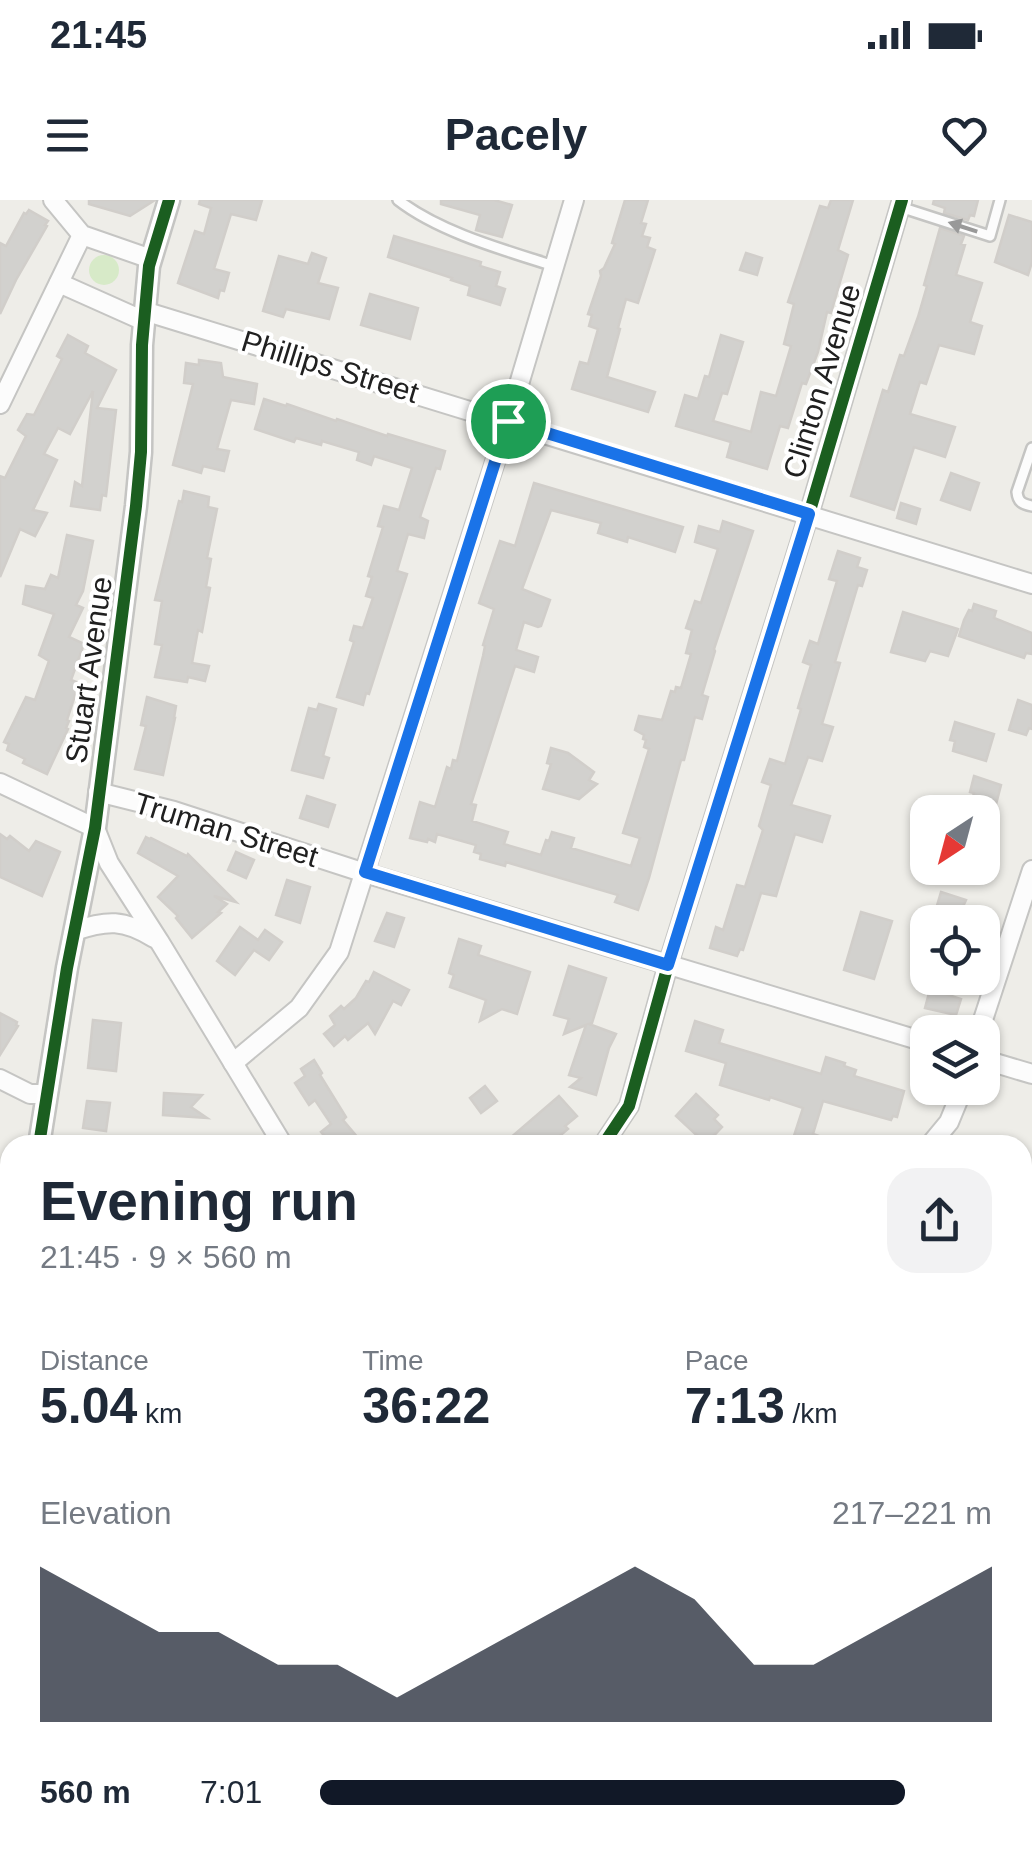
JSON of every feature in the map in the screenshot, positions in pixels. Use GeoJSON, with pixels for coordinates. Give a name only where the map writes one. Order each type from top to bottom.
{"type":"FeatureCollection","features":[{"type":"Feature","properties":{"kind":"street"},"geometry":{"type":"LineString","coordinates":[[53,200],[82,234],[151,259]]}},
{"type":"Feature","properties":{"kind":"street","name":"Stuart Avenue"},"geometry":{"type":"LineString","coordinates":[[40,1135],[94,828],[138,488],[144,316],[151,259],[170,200]]}},
{"type":"Feature","properties":{"kind":"street"},"geometry":{"type":"LineString","coordinates":[[233,1063],[298,1008],[339,952],[574,200]]}},
{"type":"Feature","properties":{"kind":"street","name":"Clinton Avenue"},"geometry":{"type":"LineString","coordinates":[[609,1135],[629,1106],[668,965],[901,204]]}},
{"type":"Feature","properties":{"kind":"street"},"geometry":{"type":"LineString","coordinates":[[0,404],[82,234]]}},
{"type":"Feature","properties":{"kind":"street","name":"Phillips Street"},"geometry":{"type":"LineString","coordinates":[[58,282],[144,316],[508,421],[1032,584]]}},
{"type":"Feature","properties":{"kind":"street","name":"Truman Street"},"geometry":{"type":"LineString","coordinates":[[0,783],[94,828]]}},
{"type":"Feature","properties":{"kind":"street","name":"Truman Street"},"geometry":{"type":"LineString","coordinates":[[98,792],[174,811],[910,1038]]}},
{"type":"Feature","properties":{"kind":"street"},"geometry":{"type":"LineString","coordinates":[[94,828],[109,863],[277,1135]]}},
{"type":"Feature","properties":{"kind":"street"},"geometry":{"type":"LineString","coordinates":[[985,1015],[1032,870]]}},
{"type":"Feature","properties":{"kind":"street"},"geometry":{"type":"LineString","coordinates":[[74,930],[98,923],[121,923],[159,941]]}},
{"type":"Feature","properties":{"kind":"street"},"geometry":{"type":"LineString","coordinates":[[1000,1064],[1032,1074]]}},
{"type":"Feature","properties":{"kind":"street"},"geometry":{"type":"LineString","coordinates":[[0,1079],[30,1094],[46,1094]]}},
{"type":"Feature","properties":{"kind":"street"},"geometry":{"type":"LineString","coordinates":[[938,1135],[956,1105]]}},
{"type":"Feature","properties":{"kind":"lane"},"geometry":{"type":"LineString","coordinates":[[398,200],[424,218],[491,246],[554,266]]}},
{"type":"Feature","properties":{"kind":"lane"},"geometry":{"type":"LineString","coordinates":[[901,204],[990,236],[1000,200]]}},
{"type":"Feature","properties":{"kind":"lane"},"geometry":{"type":"LineString","coordinates":[[1032,448],[1016,492],[1022,504],[1032,506]]}},
{"type":"Feature","properties":{"kind":"green space"},"geometry":{"type":"Polygon","coordinates":[[[104,255],[114,260],[119,270],[114,280],[104,285],[94,280],[89,270],[94,260],[104,255]]]}},
{"type":"Feature","properties":{"kind":"building"},"geometry":{"type":"Polygon","coordinates":[[[89,200],[155,200],[130,216],[89,204],[89,200]]]}},
{"type":"Feature","properties":{"kind":"building"},"geometry":{"type":"Polygon","coordinates":[[[200,200],[262,200],[256,220],[231,214],[214,269],[229,273],[218,298],[178,283],[195,231],[204,234],[211,208],[199,204],[200,200]]]}},
{"type":"Feature","properties":{"kind":"building"},"geometry":{"type":"Polygon","coordinates":[[[441,200],[494,200],[512,205],[502,237],[476,230],[480,215],[441,204],[441,200]]]}},
{"type":"Feature","properties":{"kind":"building"},"geometry":{"type":"Polygon","coordinates":[[[625,200],[648,200],[641,223],[646,224],[642,236],[650,238],[647,247],[655,250],[638,303],[626,299],[607,377],[655,392],[648,412],[572,389],[580,362],[588,364],[598,329],[589,326],[592,315],[588,314],[600,271],[615,244],[612,243],[625,200]]]}},
{"type":"Feature","properties":{"kind":"building"},"geometry":{"type":"Polygon","coordinates":[[[831,200],[853,200],[838,250],[848,255],[806,384],[802,383],[788,428],[780,426],[767,469],[727,457],[731,442],[676,426],[685,395],[698,399],[721,335],[743,342],[727,394],[722,393],[713,421],[751,432],[761,392],[776,396],[791,346],[784,344],[794,304],[788,302],[820,206],[828,208],[831,200]]]}},
{"type":"Feature","properties":{"kind":"building"},"geometry":{"type":"Polygon","coordinates":[[[934,200],[978,200],[974,216],[970,215],[968,220],[944,213],[945,208],[933,204],[934,200]]]}},
{"type":"Feature","properties":{"kind":"building"},"geometry":{"type":"Polygon","coordinates":[[[29,210],[48,221],[47,226],[0,314],[0,243],[6,246],[29,210]]]}},
{"type":"Feature","properties":{"kind":"building"},"geometry":{"type":"Polygon","coordinates":[[[1009,215],[1032,222],[1032,262],[1028,275],[995,262],[1009,215]]]}},
{"type":"Feature","properties":{"kind":"building"},"geometry":{"type":"Polygon","coordinates":[[[940,228],[964,236],[956,275],[982,283],[970,322],[982,326],[974,354],[939,345],[926,384],[920,382],[910,414],[955,427],[945,457],[914,447],[894,510],[851,496],[883,390],[888,392],[918,317],[940,228]]]}},
{"type":"Feature","properties":{"kind":"building"},"geometry":{"type":"Polygon","coordinates":[[[394,236],[481,262],[480,266],[500,272],[496,286],[505,289],[500,305],[468,295],[470,286],[452,278],[388,257],[394,236]]]}},
{"type":"Feature","properties":{"kind":"building"},"geometry":{"type":"Polygon","coordinates":[[[312,253],[326,258],[318,283],[338,288],[329,319],[286,309],[283,317],[263,311],[279,256],[308,264],[312,253]]]}},
{"type":"Feature","properties":{"kind":"building"},"geometry":{"type":"Polygon","coordinates":[[[746,253],[762,258],[757,275],[740,270],[746,253]]]}},
{"type":"Feature","properties":{"kind":"building"},"geometry":{"type":"Polygon","coordinates":[[[370,294],[418,308],[410,339],[361,325],[370,294]]]}},
{"type":"Feature","properties":{"kind":"building"},"geometry":{"type":"Polygon","coordinates":[[[68,335],[88,346],[85,353],[116,370],[97,408],[116,410],[106,496],[102,495],[100,510],[71,506],[75,482],[82,486],[93,391],[70,434],[58,428],[44,454],[57,460],[33,510],[47,513],[35,536],[20,529],[0,577],[0,476],[5,478],[26,436],[18,430],[27,414],[34,415],[62,359],[57,356],[68,335]]]}},
{"type":"Feature","properties":{"kind":"building"},"geometry":{"type":"Polygon","coordinates":[[[199,360],[221,363],[223,377],[257,384],[254,404],[231,400],[217,449],[229,451],[224,471],[203,466],[201,473],[173,465],[193,384],[184,383],[186,363],[199,365],[199,360]]]}},
{"type":"Feature","properties":{"kind":"building"},"geometry":{"type":"Polygon","coordinates":[[[264,399],[445,451],[420,517],[428,521],[424,538],[408,534],[397,571],[407,574],[363,705],[337,697],[354,642],[350,640],[354,626],[363,628],[373,598],[366,596],[372,577],[368,576],[383,527],[378,526],[384,506],[399,510],[412,468],[374,456],[371,465],[357,460],[359,452],[322,441],[321,445],[296,438],[294,442],[255,429],[264,399]]]}},
{"type":"Feature","properties":{"kind":"building"},"geometry":{"type":"Polygon","coordinates":[[[951,473],[979,483],[970,510],[941,500],[951,473]]]}},
{"type":"Feature","properties":{"kind":"building"},"geometry":{"type":"Polygon","coordinates":[[[534,483],[683,527],[675,552],[628,537],[627,542],[598,533],[601,523],[551,510],[522,589],[550,600],[541,626],[524,622],[516,650],[538,657],[534,672],[515,666],[471,804],[476,805],[472,821],[508,832],[504,844],[541,855],[552,832],[574,838],[571,848],[631,866],[640,838],[623,833],[649,749],[644,747],[644,735],[635,730],[639,716],[662,720],[671,691],[681,688],[691,654],[686,653],[692,630],[686,628],[695,601],[701,603],[718,549],[695,542],[699,526],[720,532],[723,521],[753,531],[714,649],[702,695],[708,697],[702,719],[695,717],[638,910],[615,902],[618,895],[506,862],[505,866],[480,859],[481,854],[474,852],[476,845],[437,834],[435,842],[410,838],[420,802],[435,807],[447,767],[451,769],[453,760],[457,761],[494,609],[479,603],[500,541],[515,546],[534,483]]]}},
{"type":"Feature","properties":{"kind":"building"},"geometry":{"type":"Polygon","coordinates":[[[184,491],[209,497],[208,507],[217,509],[207,558],[211,559],[206,587],[210,588],[192,663],[209,666],[205,681],[155,677],[162,645],[155,644],[162,601],[155,600],[184,491]]]}},
{"type":"Feature","properties":{"kind":"building"},"geometry":{"type":"Polygon","coordinates":[[[901,503],[920,509],[916,524],[897,518],[901,503]]]}},
{"type":"Feature","properties":{"kind":"building"},"geometry":{"type":"Polygon","coordinates":[[[67,535],[93,541],[83,591],[76,605],[83,608],[69,637],[84,644],[71,680],[79,683],[67,720],[68,729],[47,774],[23,763],[25,759],[7,750],[9,744],[4,742],[26,697],[35,700],[49,661],[39,655],[54,614],[23,604],[26,586],[45,589],[51,575],[58,578],[67,535]]]}},
{"type":"Feature","properties":{"kind":"building"},"geometry":{"type":"Polygon","coordinates":[[[838,551],[860,558],[857,567],[867,570],[862,586],[858,585],[835,662],[840,663],[822,724],[833,727],[822,761],[808,757],[791,805],[830,816],[822,842],[795,834],[776,896],[761,893],[743,950],[737,956],[710,948],[716,927],[723,930],[737,885],[745,887],[763,830],[759,826],[771,785],[762,782],[770,759],[785,764],[811,665],[803,662],[810,641],[818,644],[837,581],[829,579],[838,551]]]}},
{"type":"Feature","properties":{"kind":"building"},"geometry":{"type":"Polygon","coordinates":[[[974,604],[996,611],[994,618],[1032,633],[1032,654],[1026,653],[1024,658],[959,636],[974,604]]]}},
{"type":"Feature","properties":{"kind":"building"},"geometry":{"type":"Polygon","coordinates":[[[903,612],[958,629],[948,656],[930,651],[925,661],[891,652],[903,612]]]}},
{"type":"Feature","properties":{"kind":"building"},"geometry":{"type":"Polygon","coordinates":[[[147,697],[176,706],[163,775],[135,769],[146,726],[141,725],[147,697]]]}},
{"type":"Feature","properties":{"kind":"building"},"geometry":{"type":"Polygon","coordinates":[[[1018,700],[1032,705],[1032,729],[1026,735],[1009,730],[1018,700]]]}},
{"type":"Feature","properties":{"kind":"building"},"geometry":{"type":"Polygon","coordinates":[[[319,704],[336,709],[323,756],[329,758],[323,778],[292,770],[309,708],[317,710],[319,704]]]}},
{"type":"Feature","properties":{"kind":"building"},"geometry":{"type":"Polygon","coordinates":[[[955,722],[994,734],[986,761],[953,751],[955,741],[950,740],[955,722]]]}},
{"type":"Feature","properties":{"kind":"building"},"geometry":{"type":"Polygon","coordinates":[[[551,748],[568,753],[594,772],[589,780],[597,784],[579,799],[543,789],[551,764],[547,763],[551,748]]]}},
{"type":"Feature","properties":{"kind":"building"},"geometry":{"type":"Polygon","coordinates":[[[974,776],[1001,785],[998,795],[970,792],[974,776]]]}},
{"type":"Feature","properties":{"kind":"building"},"geometry":{"type":"Polygon","coordinates":[[[307,796],[335,805],[328,827],[300,818],[307,796]]]}},
{"type":"Feature","properties":{"kind":"building"},"geometry":{"type":"Polygon","coordinates":[[[0,834],[7,839],[10,836],[29,851],[36,841],[60,852],[42,896],[0,877],[0,834]]]}},
{"type":"Feature","properties":{"kind":"building"},"geometry":{"type":"Polygon","coordinates":[[[146,837],[188,854],[236,902],[214,896],[227,904],[192,938],[178,916],[158,897],[178,876],[138,853],[146,837]]]}},
{"type":"Feature","properties":{"kind":"building"},"geometry":{"type":"Polygon","coordinates":[[[236,852],[254,860],[246,878],[228,870],[236,852]]]}},
{"type":"Feature","properties":{"kind":"building"},"geometry":{"type":"Polygon","coordinates":[[[287,880],[310,887],[300,923],[276,915],[287,880]]]}},
{"type":"Feature","properties":{"kind":"building"},"geometry":{"type":"Polygon","coordinates":[[[941,892],[966,900],[964,905],[937,905],[941,892]]]}},
{"type":"Feature","properties":{"kind":"building"},"geometry":{"type":"Polygon","coordinates":[[[861,912],[892,921],[874,979],[844,970],[861,912]]]}},
{"type":"Feature","properties":{"kind":"building"},"geometry":{"type":"Polygon","coordinates":[[[387,913],[404,918],[394,947],[375,941],[387,913]]]}},
{"type":"Feature","properties":{"kind":"building"},"geometry":{"type":"Polygon","coordinates":[[[240,927],[258,940],[265,930],[282,942],[269,960],[254,950],[235,975],[217,961],[240,927]]]}},
{"type":"Feature","properties":{"kind":"building"},"geometry":{"type":"Polygon","coordinates":[[[459,939],[481,946],[478,955],[530,972],[517,1014],[502,1009],[480,1021],[486,1000],[450,987],[454,975],[449,973],[459,939]]]}},
{"type":"Feature","properties":{"kind":"building"},"geometry":{"type":"Polygon","coordinates":[[[569,966],[606,978],[589,1024],[616,1034],[596,1095],[570,1087],[581,1078],[569,1075],[586,1025],[564,1034],[569,1019],[554,1015],[569,966]]]}},
{"type":"Feature","properties":{"kind":"building"},"geometry":{"type":"Polygon","coordinates":[[[374,972],[409,990],[401,1005],[393,1001],[375,1034],[368,1023],[334,1046],[324,1034],[335,1025],[330,1016],[356,998],[374,972]]]}},
{"type":"Feature","properties":{"kind":"building"},"geometry":{"type":"Polygon","coordinates":[[[928,995],[961,999],[956,1015],[925,1008],[928,995]]]}},
{"type":"Feature","properties":{"kind":"building"},"geometry":{"type":"Polygon","coordinates":[[[0,1013],[18,1026],[0,1055],[0,1013]]]}},
{"type":"Feature","properties":{"kind":"building"},"geometry":{"type":"Polygon","coordinates":[[[93,1020],[121,1023],[116,1071],[88,1068],[93,1020]]]}},
{"type":"Feature","properties":{"kind":"building"},"geometry":{"type":"Polygon","coordinates":[[[695,1021],[723,1030],[719,1043],[821,1074],[826,1057],[856,1070],[854,1076],[904,1091],[897,1117],[891,1120],[823,1101],[813,1134],[816,1135],[794,1135],[803,1108],[720,1085],[726,1063],[686,1051],[695,1021]]]}},
{"type":"Feature","properties":{"kind":"building"},"geometry":{"type":"Polygon","coordinates":[[[314,1060],[346,1117],[343,1120],[356,1135],[321,1132],[331,1124],[315,1100],[309,1105],[295,1083],[305,1076],[301,1069],[314,1060]]]}},
{"type":"Feature","properties":{"kind":"building"},"geometry":{"type":"Polygon","coordinates":[[[485,1086],[497,1101],[481,1113],[470,1098],[485,1086]]]}},
{"type":"Feature","properties":{"kind":"building"},"geometry":{"type":"Polygon","coordinates":[[[164,1093],[202,1095],[191,1107],[207,1118],[163,1115],[164,1093]]]}},
{"type":"Feature","properties":{"kind":"building"},"geometry":{"type":"Polygon","coordinates":[[[696,1094],[718,1115],[714,1119],[722,1127],[714,1135],[696,1135],[676,1116],[696,1094]]]}},
{"type":"Feature","properties":{"kind":"building"},"geometry":{"type":"Polygon","coordinates":[[[559,1096],[577,1116],[561,1135],[514,1135],[559,1096]]]}},
{"type":"Feature","properties":{"kind":"building"},"geometry":{"type":"Polygon","coordinates":[[[87,1101],[110,1103],[106,1131],[83,1128],[87,1101]]]}},
{"type":"Feature","properties":{"kind":"cycle path"},"geometry":{"type":"LineString","coordinates":[[41,1135],[67,968],[95,828],[136,506],[149,266],[169,200]]}},
{"type":"Feature","properties":{"kind":"cycle path"},"geometry":{"type":"LineString","coordinates":[[610,1135],[629,1106],[668,965],[902,200]]}},
{"type":"Feature","properties":{"kind":"route"},"geometry":{"type":"LineString","coordinates":[[508,421],[809,514],[668,965],[365,872],[508,421]]}}]}
